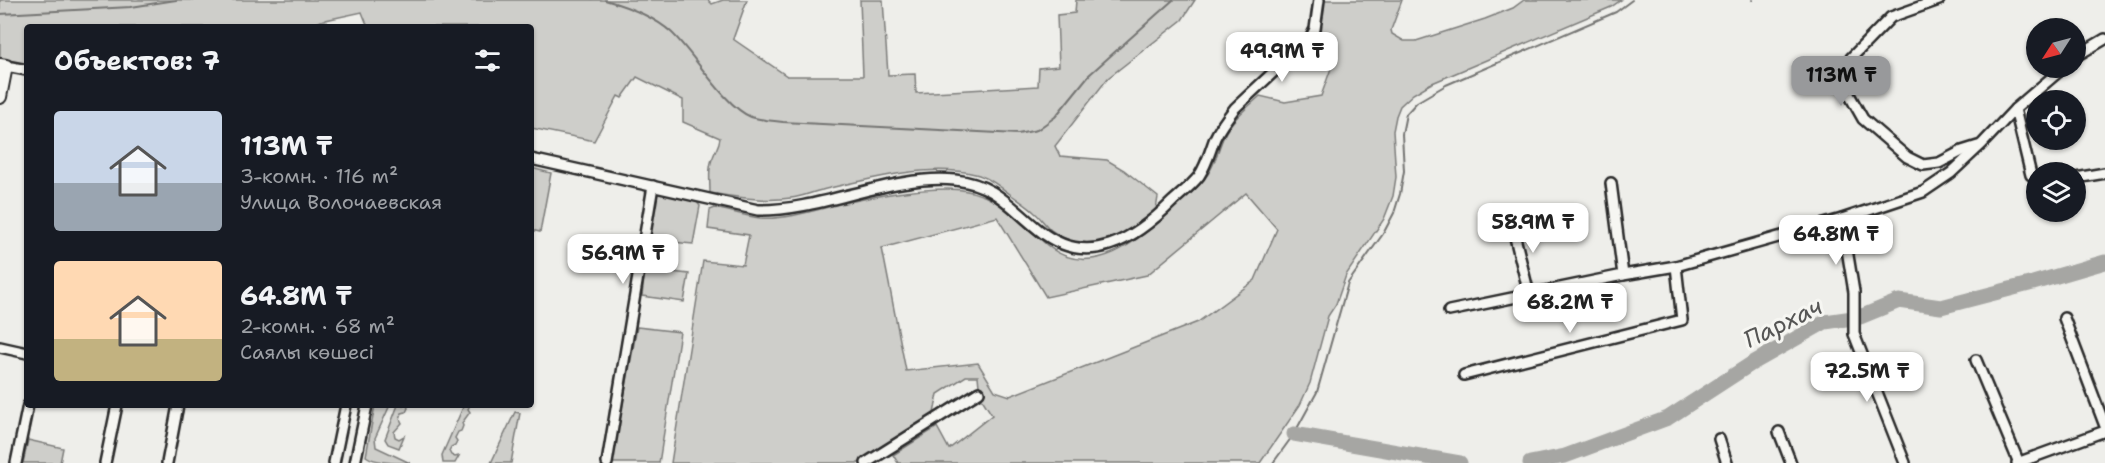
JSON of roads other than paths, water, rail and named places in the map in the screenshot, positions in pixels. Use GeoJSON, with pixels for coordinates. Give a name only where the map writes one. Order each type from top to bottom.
{"type":"FeatureCollection","features":[{"type":"Feature","properties":{"kind":"street"},"geometry":{"type":"LineString","coordinates":[[534,160],[732,206],[770,211],[901,184],[958,180],[978,184],[995,192],[1054,241],[1078,249],[1106,247],[1120,241],[1152,220],[1198,177],[1209,158],[1220,128],[1235,108],[1311,37],[1315,28],[1319,0]]}},
{"type":"Feature","properties":{"kind":"street"},"geometry":{"type":"LineString","coordinates":[[1939,0],[1892,17],[1851,58],[1843,74],[1846,89],[1863,119],[1907,157],[1923,165],[1939,163],[1982,144]]}},
{"type":"Feature","properties":{"kind":"street"},"geometry":{"type":"LineString","coordinates":[[2086,50],[2105,39]]}},
{"type":"Feature","properties":{"kind":"street"},"geometry":{"type":"LineString","coordinates":[[0,97],[3,65],[24,69]]}},
{"type":"Feature","properties":{"kind":"street"},"geometry":{"type":"LineString","coordinates":[[1449,311],[1676,266],[1842,219],[1923,192],[1951,173],[2015,109],[2051,78]]}},
{"type":"Feature","properties":{"kind":"street"},"geometry":{"type":"LineString","coordinates":[[2015,109],[2028,162]]}},
{"type":"Feature","properties":{"kind":"street"},"geometry":{"type":"LineString","coordinates":[[2086,176],[2105,173]]}},
{"type":"Feature","properties":{"kind":"street"},"geometry":{"type":"LineString","coordinates":[[1611,183],[1623,275]]}},
{"type":"Feature","properties":{"kind":"street"},"geometry":{"type":"LineString","coordinates":[[607,463],[653,186]]}},
{"type":"Feature","properties":{"kind":"street"},"geometry":{"type":"LineString","coordinates":[[1842,219],[1854,292],[1854,334],[1905,463]]}},
{"type":"Feature","properties":{"kind":"street"},"geometry":{"type":"LineString","coordinates":[[1511,221],[1529,294]]}},
{"type":"Feature","properties":{"kind":"street"},"geometry":{"type":"LineString","coordinates":[[1464,375],[1682,320],[1676,266]]}},
{"type":"Feature","properties":{"kind":"street"},"geometry":{"type":"LineString","coordinates":[[2064,318],[2105,426]]}},
{"type":"Feature","properties":{"kind":"street"},"geometry":{"type":"LineString","coordinates":[[0,347],[24,352]]}},
{"type":"Feature","properties":{"kind":"street"},"geometry":{"type":"LineString","coordinates":[[1976,360],[2019,463],[2105,431]]}},
{"type":"Feature","properties":{"kind":"street"},"geometry":{"type":"LineString","coordinates":[[866,463],[979,392]]}},
{"type":"Feature","properties":{"kind":"street"},"geometry":{"type":"LineString","coordinates":[[16,463],[27,408]]}},
{"type":"Feature","properties":{"kind":"street"},"geometry":{"type":"LineString","coordinates":[[105,463],[116,408]]}},
{"type":"Feature","properties":{"kind":"street"},"geometry":{"type":"LineString","coordinates":[[167,463],[177,408]]}},
{"type":"Feature","properties":{"kind":"street"},"geometry":{"type":"LineString","coordinates":[[334,463],[345,408]]}},
{"type":"Feature","properties":{"kind":"street"},"geometry":{"type":"LineString","coordinates":[[355,463],[366,408]]}},
{"type":"Feature","properties":{"kind":"street"},"geometry":{"type":"LineString","coordinates":[[1779,432],[1791,463]]}},
{"type":"Feature","properties":{"kind":"street"},"geometry":{"type":"LineString","coordinates":[[1719,439],[1727,463]]}},
{"type":"Feature","properties":{"kind":"waterway"},"geometry":{"type":"LineString","coordinates":[[0,14],[131,7],[176,0]]}},
{"type":"Feature","properties":{"kind":"waterway"},"geometry":{"type":"LineString","coordinates":[[605,0],[640,13],[664,26],[680,41],[720,91],[741,111],[751,117],[783,122],[1018,134],[1037,130],[1055,117],[1089,75],[1173,0]]}},
{"type":"Feature","properties":{"kind":"waterway"},"geometry":{"type":"LineString","coordinates":[[1273,463],[1294,434],[1317,392],[1348,283],[1383,234],[1394,213],[1404,171],[1402,134],[1406,114],[1417,102],[1446,85],[1616,12],[1632,0]]}},
{"type":"Feature","properties":{"kind":"waterway","name":"Пархач"},"geometry":{"type":"LineString","coordinates":[[1530,463],[1565,456],[1668,418],[1751,364],[1825,322],[1860,317],[1899,301],[1941,307],[2105,262]]}},
{"type":"Feature","properties":{"kind":"waterway","name":"Пархач"},"geometry":{"type":"LineString","coordinates":[[1294,434],[1460,463]]}}]}
